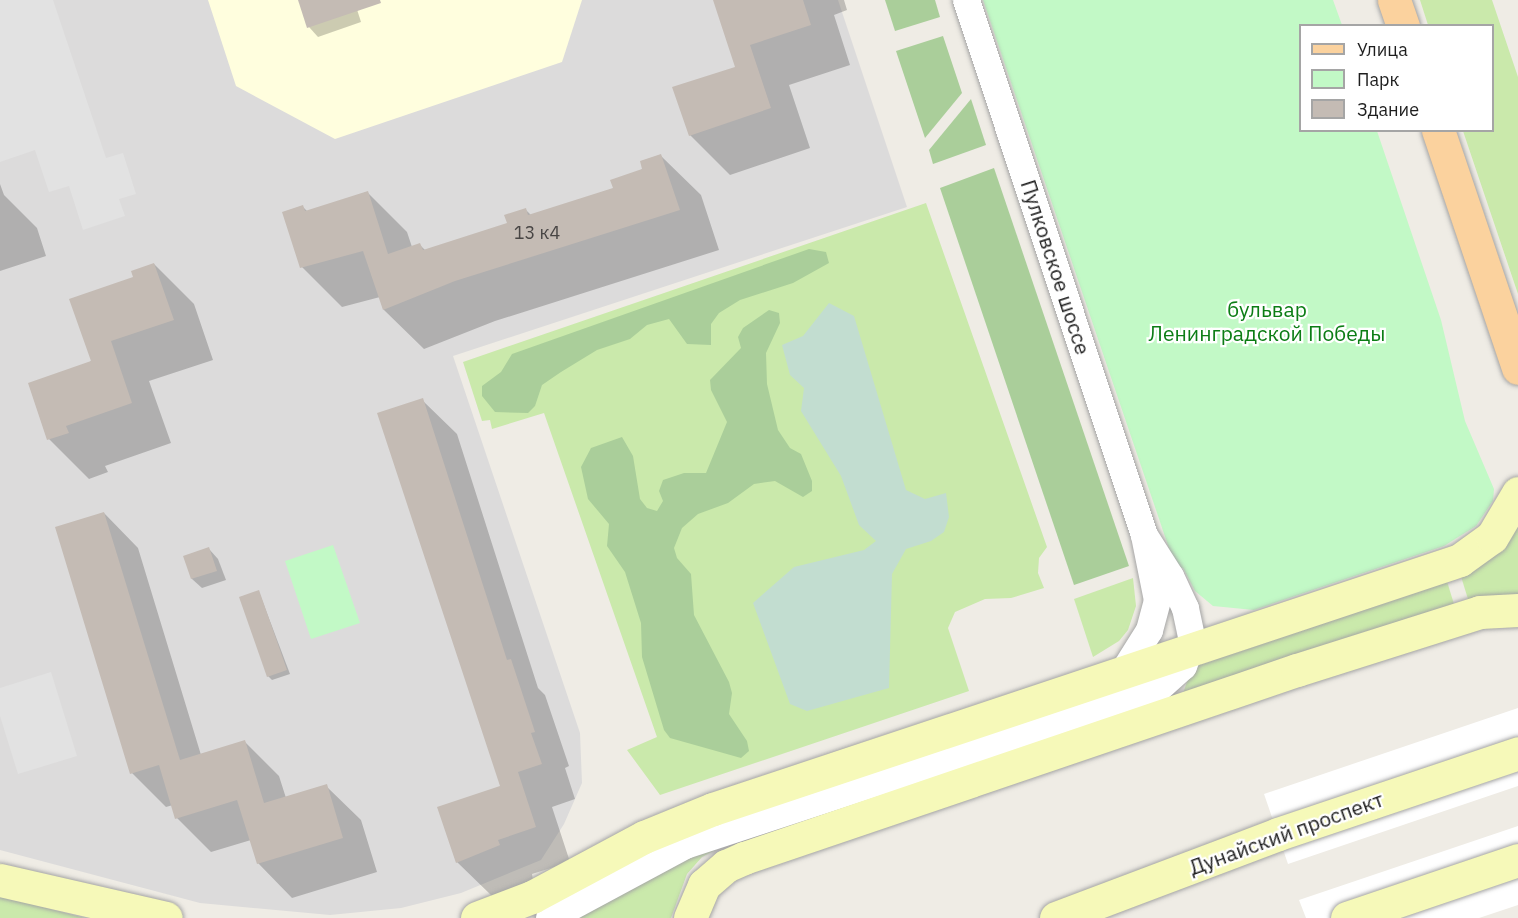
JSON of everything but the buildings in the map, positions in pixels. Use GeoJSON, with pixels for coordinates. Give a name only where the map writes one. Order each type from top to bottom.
{"type":"FeatureCollection","features":[{"type":"Feature","properties":{"kind":"main road"},"geometry":{"type":"LineString","coordinates":[[1394,0],[1402,24]]}},
{"type":"Feature","properties":{"kind":"main road"},"geometry":{"type":"LineString","coordinates":[[1439,132],[1518,368]]}},
{"type":"Feature","properties":{"kind":"main road","name":"Пулковское шоссе"},"geometry":{"type":"LineString","coordinates":[[1254,628],[1460,560],[1492,537],[1518,493]]}},
{"type":"Feature","properties":{"kind":"main road"},"geometry":{"type":"LineString","coordinates":[[690,918],[704,885],[726,866],[744,858],[1297,670],[1480,612],[1518,610]]}},
{"type":"Feature","properties":{"kind":"main road"},"geometry":{"type":"LineString","coordinates":[[477,918],[564,882],[644,837],[682,821],[1120,676],[1254,628]]}},
{"type":"Feature","properties":{"kind":"main road","name":"Дунайский проспект"},"geometry":{"type":"LineString","coordinates":[[1056,918],[1278,834],[1518,753]]}},
{"type":"Feature","properties":{"kind":"main road"},"geometry":{"type":"LineString","coordinates":[[1347,918],[1518,860]]}},
{"type":"Feature","properties":{"kind":"main road"},"geometry":{"type":"LineString","coordinates":[[0,880],[56,895],[166,918]]}},
{"type":"Feature","properties":{"kind":"main road"},"geometry":{"type":"LineString","coordinates":[[56,895],[122,918]]}},
{"type":"Feature","properties":{"kind":"street","name":"Пулковское шоссе"},"geometry":{"type":"LineString","coordinates":[[966,0],[1144,535],[1157,600],[1149,630],[1120,676]]}},
{"type":"Feature","properties":{"kind":"street","name":"Пулковское шоссе"},"geometry":{"type":"LineString","coordinates":[[1144,535],[1185,608],[1191,628],[1191,651]]}},
{"type":"Feature","properties":{"kind":"street","name":"Пулковское шоссе"},"geometry":{"type":"LineString","coordinates":[[1185,608],[1210,626],[1232,631],[1254,628]]}},
{"type":"Feature","properties":{"kind":"street"},"geometry":{"type":"LineString","coordinates":[[549,918],[685,845],[1156,690],[1175,676],[1191,651]]}},
{"type":"Feature","properties":{"kind":"shaded area"},"geometry":{"type":"Polygon","coordinates":[[[0,0],[838,0],[907,207],[453,356],[580,733],[582,783],[564,824],[541,860],[461,893],[401,908],[330,915],[200,903],[0,850],[0,0]]]}},
{"type":"Feature","properties":{"kind":"shaded area"},"geometry":{"type":"Polygon","coordinates":[[[0,0],[53,0],[106,158],[123,153],[136,194],[119,199],[125,216],[83,230],[69,186],[49,192],[35,150],[0,162],[0,0]]]}},
{"type":"Feature","properties":{"kind":"shaded area"},"geometry":{"type":"Polygon","coordinates":[[[208,0],[582,0],[562,62],[335,139],[236,86],[208,0]]]}},
{"type":"Feature","properties":{"kind":"shaded area"},"geometry":{"type":"Polygon","coordinates":[[[829,303],[854,316],[906,490],[925,499],[946,493],[949,517],[944,532],[931,541],[906,549],[892,574],[889,688],[807,711],[790,704],[753,603],[794,567],[864,550],[876,541],[859,525],[841,476],[801,411],[804,388],[790,375],[782,345],[803,336],[829,303]]]}},
{"type":"Feature","properties":{"kind":"shaded area"},"geometry":{"type":"Polygon","coordinates":[[[51,672],[77,756],[18,774],[0,716],[0,688],[51,672]]]}},
{"type":"Feature","properties":{"kind":"green space"},"geometry":{"type":"Polygon","coordinates":[[[885,0],[935,0],[940,17],[895,31],[885,0]]]}},
{"type":"Feature","properties":{"kind":"green space","name":"бульвар Ленинградской Победы"},"geometry":{"type":"Polygon","coordinates":[[[983,0],[1333,0],[1342,24],[1299,24],[1299,132],[1377,132],[1441,320],[1465,421],[1494,489],[1493,501],[1476,526],[1444,546],[1254,610],[1213,606],[1195,591],[1183,568],[1176,569],[983,0]]]}},
{"type":"Feature","properties":{"kind":"green space"},"geometry":{"type":"Polygon","coordinates":[[[1420,0],[1492,0],[1518,77],[1518,294],[1463,132],[1494,132],[1494,24],[1428,24],[1420,0]]]}},
{"type":"Feature","properties":{"kind":"green space"},"geometry":{"type":"Polygon","coordinates":[[[943,36],[962,93],[925,138],[896,51],[943,36]]]}},
{"type":"Feature","properties":{"kind":"green space"},"geometry":{"type":"Polygon","coordinates":[[[971,99],[986,145],[933,164],[929,150],[971,99]]]}},
{"type":"Feature","properties":{"kind":"green space"},"geometry":{"type":"Polygon","coordinates":[[[994,168],[1129,566],[1074,585],[940,188],[994,168]]]}},
{"type":"Feature","properties":{"kind":"green space"},"geometry":{"type":"Polygon","coordinates":[[[926,203],[1047,547],[1039,558],[1038,573],[1044,588],[1011,598],[985,599],[955,612],[948,628],[969,691],[660,795],[627,750],[657,737],[544,413],[492,429],[490,420],[482,421],[463,362],[926,203]]]}},
{"type":"Feature","properties":{"kind":"green space"},"geometry":{"type":"Polygon","coordinates":[[[809,249],[826,252],[829,263],[793,283],[740,300],[719,313],[711,324],[711,345],[687,344],[669,319],[647,325],[630,339],[597,350],[561,372],[542,385],[535,406],[528,413],[495,412],[482,396],[482,386],[501,372],[512,354],[809,249]]]}},
{"type":"Feature","properties":{"kind":"green space"},"geometry":{"type":"Polygon","coordinates":[[[769,310],[779,313],[780,323],[766,353],[767,384],[778,430],[790,448],[801,454],[812,481],[812,491],[803,497],[775,481],[754,484],[728,503],[698,514],[682,528],[674,548],[677,558],[691,574],[694,615],[729,682],[732,693],[729,714],[747,741],[749,751],[741,758],[670,738],[664,730],[642,657],[641,623],[625,572],[607,546],[609,524],[588,499],[581,467],[591,448],[622,437],[633,456],[640,499],[647,508],[657,511],[663,501],[659,491],[663,480],[684,473],[706,473],[727,422],[711,390],[710,380],[741,348],[738,337],[743,328],[769,310]]]}},
{"type":"Feature","properties":{"kind":"green space"},"geometry":{"type":"Polygon","coordinates":[[[1518,511],[1518,596],[1468,599],[1459,570],[1518,511]]]}},
{"type":"Feature","properties":{"kind":"green space"},"geometry":{"type":"Polygon","coordinates":[[[333,545],[360,623],[311,639],[285,561],[333,545]]]}},
{"type":"Feature","properties":{"kind":"green space"},"geometry":{"type":"Polygon","coordinates":[[[1445,575],[1454,604],[1182,696],[1194,662],[1445,575]]]}},
{"type":"Feature","properties":{"kind":"green space"},"geometry":{"type":"Polygon","coordinates":[[[1133,578],[1136,606],[1128,630],[1119,641],[1093,657],[1074,599],[1133,578]]]}},
{"type":"Feature","properties":{"kind":"green space"},"geometry":{"type":"Polygon","coordinates":[[[723,846],[702,857],[687,874],[671,918],[571,918],[681,859],[723,846]]]}},
{"type":"Feature","properties":{"kind":"green space"},"geometry":{"type":"Polygon","coordinates":[[[0,896],[85,918],[0,918],[0,896]]]}},
{"type":"Feature","properties":{"kind":"pier"},"geometry":{"type":"Polygon","coordinates":[[[1518,708],[1518,786],[1288,864],[1264,794],[1518,708]]]}},
{"type":"Feature","properties":{"kind":"pier"},"geometry":{"type":"Polygon","coordinates":[[[1518,826],[1518,905],[1479,918],[1306,918],[1299,900],[1518,826]]]}}]}
